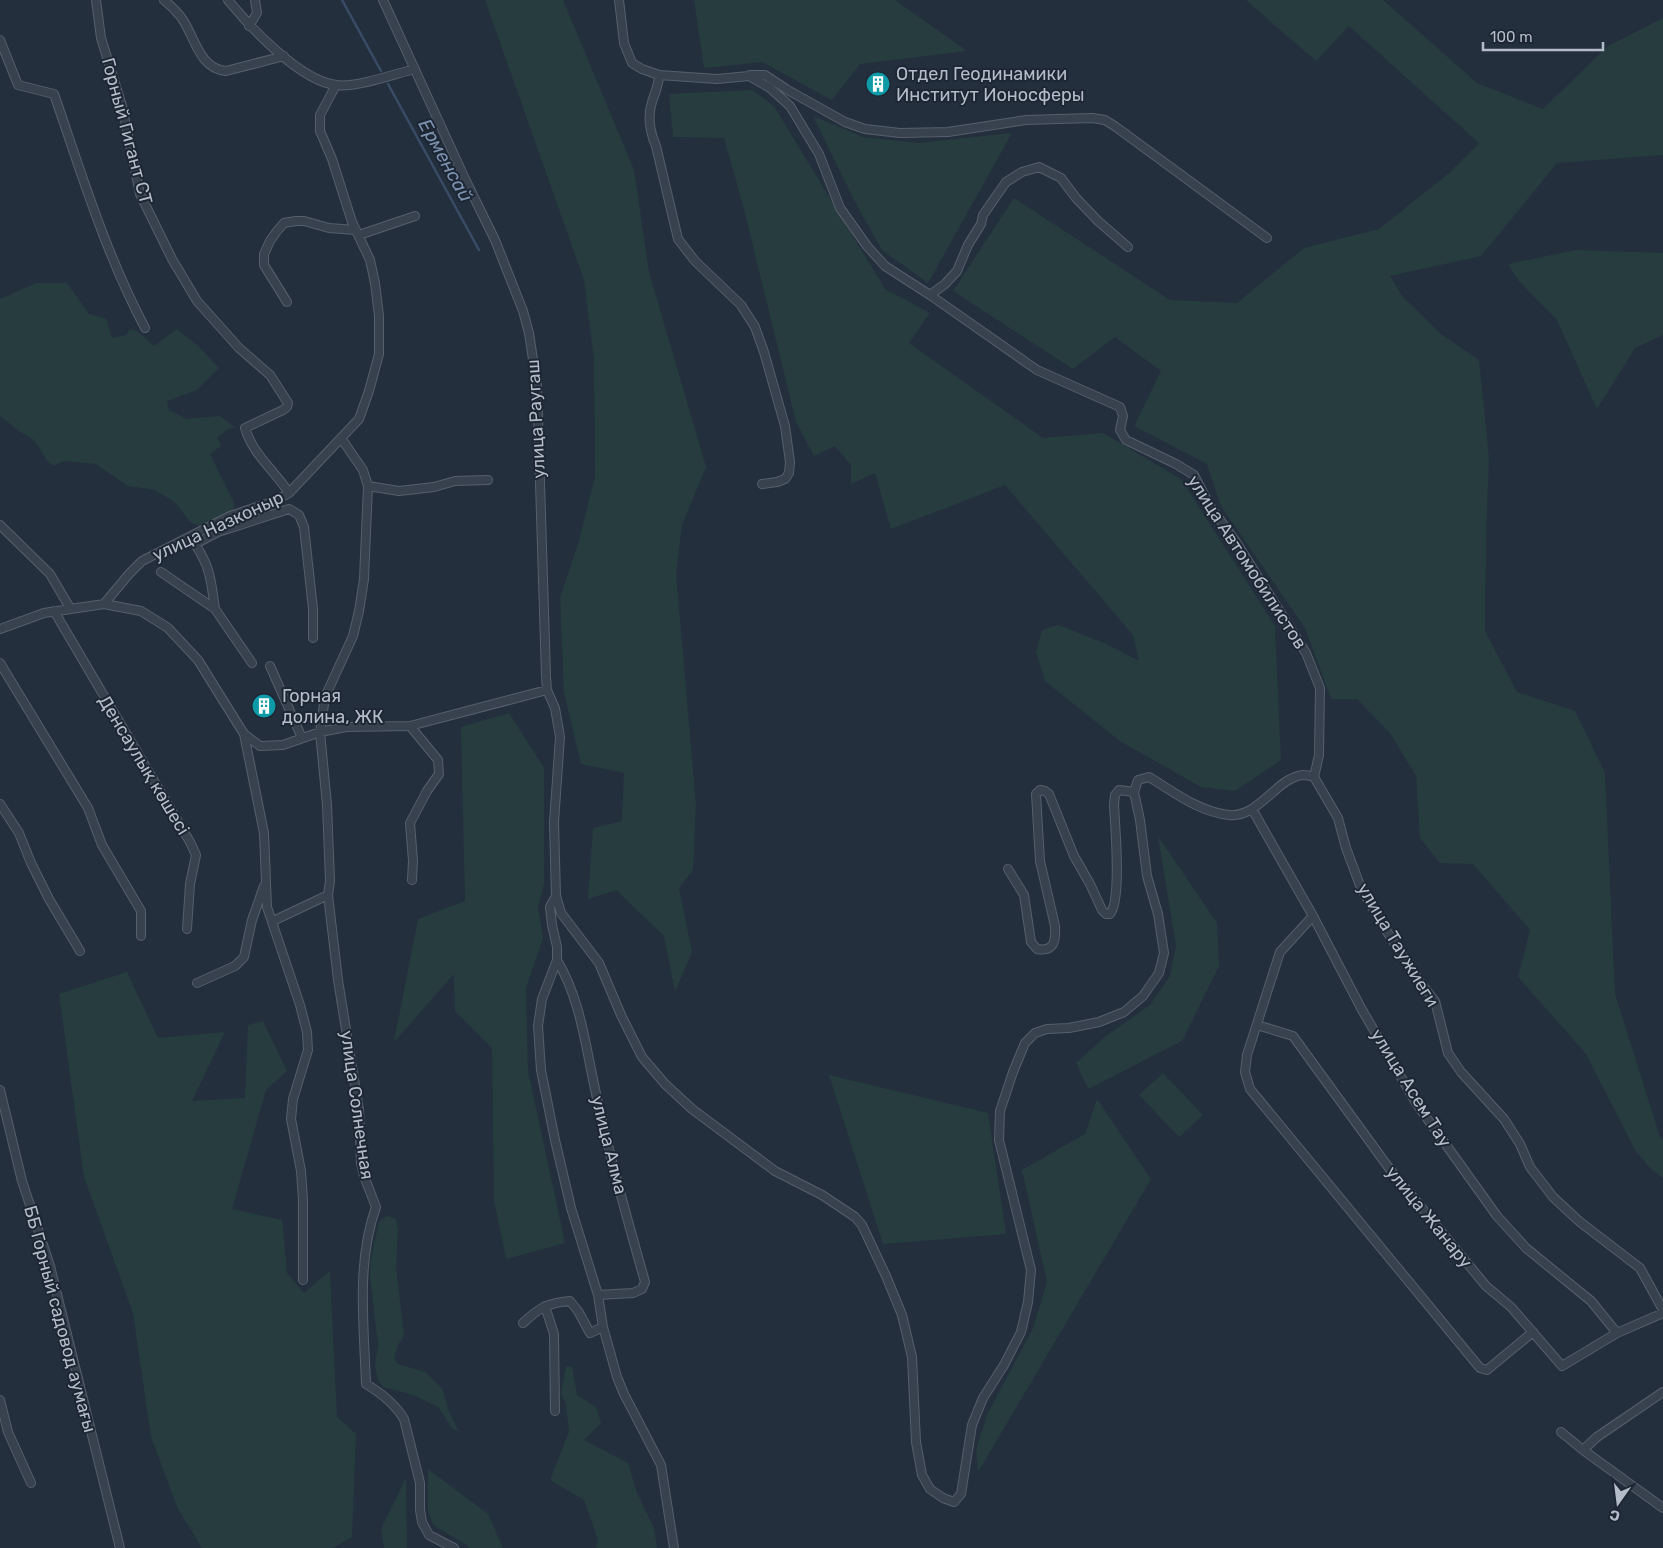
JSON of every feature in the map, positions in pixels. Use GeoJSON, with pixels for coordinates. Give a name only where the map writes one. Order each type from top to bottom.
{"type":"FeatureCollection","features":[{"type":"Feature","properties":{"kind":"street","name":"Горный Гигант СТ"},"geometry":{"type":"LineString","coordinates":[[96,0],[101,38],[122,106],[140,194],[172,259],[197,301],[239,348],[270,375],[288,403],[284,410],[245,428],[247,436],[256,452],[289,493]]}},
{"type":"Feature","properties":{"kind":"street"},"geometry":{"type":"LineString","coordinates":[[164,0],[181,17],[204,59],[217,70],[226,71],[284,56]]}},
{"type":"Feature","properties":{"kind":"street"},"geometry":{"type":"LineString","coordinates":[[228,0],[249,26],[292,64],[313,78],[336,85],[364,83],[415,69]]}},
{"type":"Feature","properties":{"kind":"street"},"geometry":{"type":"LineString","coordinates":[[249,26],[257,13],[255,0]]}},
{"type":"Feature","properties":{"kind":"street","name":"улица Раугаш"},"geometry":{"type":"LineString","coordinates":[[383,0],[495,240],[524,310],[529,333],[537,386],[547,690],[555,708],[560,737],[554,822],[556,896]]}},
{"type":"Feature","properties":{"kind":"street"},"geometry":{"type":"LineString","coordinates":[[620,0],[624,43],[632,63],[642,69],[659,75],[716,79],[765,75],[845,122],[865,129],[900,132],[948,132],[1026,120],[1092,118],[1105,120],[1267,238]]}},
{"type":"Feature","properties":{"kind":"street"},"geometry":{"type":"LineString","coordinates":[[0,40],[18,85],[54,94],[102,235],[126,292],[144,328]]}},
{"type":"Feature","properties":{"kind":"street"},"geometry":{"type":"LineString","coordinates":[[659,75],[659,85],[650,108],[650,132],[656,146],[678,238],[695,261],[741,305],[755,327],[779,403],[790,462],[789,472],[785,478],[778,482],[762,484]]}},
{"type":"Feature","properties":{"kind":"street","name":"улица Автомобилистов"},"geometry":{"type":"LineString","coordinates":[[750,76],[770,88],[790,106],[819,154],[840,208],[867,246],[885,266],[1037,370],[1120,407],[1123,416],[1120,430],[1126,440],[1176,464],[1194,475],[1210,506],[1236,542],[1306,652],[1320,688],[1319,755],[1314,777]]}},
{"type":"Feature","properties":{"kind":"street","name":"улица Назконыр"},"geometry":{"type":"LineString","coordinates":[[104,604],[142,561],[230,516],[275,501],[289,493],[358,420],[369,391],[378,354],[379,316],[370,260],[357,233],[332,159],[320,131],[320,116],[336,85]]}},
{"type":"Feature","properties":{"kind":"street"},"geometry":{"type":"LineString","coordinates":[[930,295],[945,284],[957,271],[968,245],[981,224],[983,214],[1006,182],[1022,172],[1039,167],[1061,178],[1076,198],[1098,221],[1128,247]]}},
{"type":"Feature","properties":{"kind":"street"},"geometry":{"type":"LineString","coordinates":[[287,302],[264,265],[264,254],[277,231],[284,223],[304,221],[357,233],[416,216]]}},
{"type":"Feature","properties":{"kind":"street"},"geometry":{"type":"LineString","coordinates":[[341,438],[363,470],[368,486],[399,491],[434,487],[455,481],[488,480]]}},
{"type":"Feature","properties":{"kind":"street","name":"улица Солнечная"},"geometry":{"type":"LineString","coordinates":[[368,486],[364,579],[359,611],[353,636],[325,697],[320,732],[327,805],[330,881],[328,895],[338,980],[359,1110],[361,1163],[376,1207],[362,1269],[366,1384],[378,1391],[399,1411],[404,1419],[420,1483],[422,1522],[429,1535],[454,1548]]}},
{"type":"Feature","properties":{"kind":"street"},"geometry":{"type":"LineString","coordinates":[[195,544],[218,532],[289,509],[299,515],[304,527],[313,609],[313,638]]}},
{"type":"Feature","properties":{"kind":"street"},"geometry":{"type":"LineString","coordinates":[[1,526],[50,574],[70,608]]}},
{"type":"Feature","properties":{"kind":"street"},"geometry":{"type":"LineString","coordinates":[[187,539],[195,544],[206,560],[215,609]]}},
{"type":"Feature","properties":{"kind":"street"},"geometry":{"type":"LineString","coordinates":[[160,572],[215,609],[252,663]]}},
{"type":"Feature","properties":{"kind":"street"},"geometry":{"type":"LineString","coordinates":[[0,629],[54,611],[70,608],[104,604],[141,611],[168,628],[198,660],[244,734],[264,833],[267,907],[307,1032],[308,1050],[293,1099],[291,1119],[301,1171],[303,1280]]}},
{"type":"Feature","properties":{"kind":"street","name":"Денсаулық көшесі"},"geometry":{"type":"LineString","coordinates":[[54,611],[196,855],[190,884],[186,928]]}},
{"type":"Feature","properties":{"kind":"street"},"geometry":{"type":"LineString","coordinates":[[0,663],[88,808],[102,846],[141,911],[141,936]]}},
{"type":"Feature","properties":{"kind":"street"},"geometry":{"type":"LineString","coordinates":[[270,666],[302,738]]}},
{"type":"Feature","properties":{"kind":"street"},"geometry":{"type":"LineString","coordinates":[[244,734],[260,746],[283,745],[320,732],[346,727],[410,726],[547,690]]}},
{"type":"Feature","properties":{"kind":"street"},"geometry":{"type":"LineString","coordinates":[[410,726],[438,760],[439,774],[427,791],[410,823],[413,861],[412,880]]}},
{"type":"Feature","properties":{"kind":"street"},"geometry":{"type":"LineString","coordinates":[[556,896],[561,913],[599,962],[621,1015],[642,1057],[656,1075],[692,1109],[774,1171],[822,1196],[855,1217],[862,1225],[902,1315],[912,1357],[916,1442],[922,1475],[930,1489],[943,1498],[954,1502],[961,1494],[972,1425],[983,1398],[1004,1365],[1021,1332],[1028,1302],[1031,1270],[999,1140],[1000,1111],[1013,1072],[1025,1043],[1035,1033],[1047,1028],[1069,1028],[1099,1022],[1124,1012],[1143,996],[1159,973],[1164,953],[1158,914],[1147,876],[1140,820],[1134,792],[1138,780],[1149,777],[1200,807],[1231,815],[1243,814],[1252,809],[1292,778],[1303,775],[1314,777]]}},
{"type":"Feature","properties":{"kind":"street","name":"улица Таужиеги"},"geometry":{"type":"LineString","coordinates":[[1314,777],[1338,818],[1346,848],[1361,888],[1414,973],[1435,1001],[1448,1052],[1461,1072],[1504,1119],[1520,1144],[1530,1167],[1554,1197],[1580,1222],[1640,1268],[1663,1311]]}},
{"type":"Feature","properties":{"kind":"street"},"geometry":{"type":"LineString","coordinates":[[1008,869],[1024,896],[1030,942],[1037,949],[1045,950],[1052,946],[1056,937],[1040,861],[1036,794],[1040,790],[1044,791],[1049,794],[1074,856],[1102,910],[1106,914],[1110,914],[1114,910],[1116,900],[1118,862],[1115,796],[1119,790],[1134,792]]}},
{"type":"Feature","properties":{"kind":"street"},"geometry":{"type":"LineString","coordinates":[[0,804],[19,833],[49,899],[80,950]]}},
{"type":"Feature","properties":{"kind":"street","name":"улица Асем Тау"},"geometry":{"type":"LineString","coordinates":[[1252,809],[1313,916],[1361,1008],[1416,1103],[1497,1216],[1526,1248],[1591,1301],[1616,1333]]}},
{"type":"Feature","properties":{"kind":"street"},"geometry":{"type":"LineString","coordinates":[[197,983],[235,966],[244,957],[252,920],[266,882]]}},
{"type":"Feature","properties":{"kind":"street"},"geometry":{"type":"LineString","coordinates":[[273,921],[328,895]]}},
{"type":"Feature","properties":{"kind":"street"},"geometry":{"type":"LineString","coordinates":[[556,896],[550,907],[552,925],[558,947],[557,960],[542,1000],[538,1026],[541,1070],[554,1140],[598,1296],[603,1327],[617,1378],[661,1465],[674,1548]]}},
{"type":"Feature","properties":{"kind":"street"},"geometry":{"type":"LineString","coordinates":[[1313,916],[1280,952],[1247,1056],[1245,1072],[1250,1090],[1480,1368],[1487,1370],[1532,1332]]}},
{"type":"Feature","properties":{"kind":"street","name":"улица Алма"},"geometry":{"type":"LineString","coordinates":[[557,960],[565,973],[575,1002],[587,1047],[597,1099],[645,1282],[642,1289],[633,1293],[598,1296]]}},
{"type":"Feature","properties":{"kind":"street","name":"улица Жанару"},"geometry":{"type":"LineString","coordinates":[[1257,1024],[1293,1036],[1389,1168],[1486,1286],[1511,1307],[1562,1366],[1616,1333]]}},
{"type":"Feature","properties":{"kind":"street","name":"ББ Горный садовод аумағы"},"geometry":{"type":"LineString","coordinates":[[0,1090],[22,1182],[50,1266],[120,1548]]}},
{"type":"Feature","properties":{"kind":"street"},"geometry":{"type":"LineString","coordinates":[[523,1323],[539,1308],[555,1302],[570,1301],[590,1333],[603,1327]]}},
{"type":"Feature","properties":{"kind":"street"},"geometry":{"type":"LineString","coordinates":[[546,1306],[554,1334],[555,1410]]}},
{"type":"Feature","properties":{"kind":"street"},"geometry":{"type":"LineString","coordinates":[[1616,1333],[1663,1311]]}},
{"type":"Feature","properties":{"kind":"street"},"geometry":{"type":"LineString","coordinates":[[1583,1450],[1596,1437],[1663,1392]]}},
{"type":"Feature","properties":{"kind":"street"},"geometry":{"type":"LineString","coordinates":[[0,1400],[8,1432],[31,1483]]}},
{"type":"Feature","properties":{"kind":"street"},"geometry":{"type":"LineString","coordinates":[[1560,1432],[1663,1508]]}},
{"type":"Feature","properties":{"kind":"green space"},"geometry":{"type":"Polygon","coordinates":[[[485,0],[563,0],[634,170],[649,272],[706,467],[682,525],[676,573],[696,806],[693,870],[679,888],[692,952],[675,992],[664,936],[616,890],[588,899],[593,828],[622,821],[624,773],[581,764],[564,693],[560,598],[579,541],[595,476],[594,360],[584,280],[485,0]]]}},
{"type":"Feature","properties":{"kind":"green space"},"geometry":{"type":"Polygon","coordinates":[[[694,0],[895,0],[967,51],[860,64],[832,100],[762,62],[704,68],[694,0]]]}},
{"type":"Feature","properties":{"kind":"green space"},"geometry":{"type":"Polygon","coordinates":[[[1246,0],[1383,0],[1477,83],[1543,109],[1608,46],[1663,18],[1663,155],[1557,163],[1481,256],[1390,276],[1403,297],[1441,334],[1479,360],[1489,458],[1485,631],[1517,692],[1575,711],[1605,773],[1615,994],[1660,1137],[1663,1139],[1663,1178],[1651,1169],[1635,1150],[1586,1054],[1518,977],[1530,930],[1473,864],[1440,863],[1420,838],[1416,776],[1390,733],[1357,699],[1331,699],[1305,628],[1221,506],[1207,464],[1134,426],[1161,371],[1115,337],[1073,369],[953,291],[1014,198],[1170,300],[1237,303],[1304,248],[1379,229],[1448,174],[1479,143],[1349,26],[1316,61],[1246,0]]]}},
{"type":"Feature","properties":{"kind":"green space"},"geometry":{"type":"Polygon","coordinates":[[[752,90],[774,106],[885,289],[930,313],[909,343],[1043,438],[1103,433],[1181,479],[1275,626],[1281,760],[1235,791],[1201,787],[1120,741],[1045,681],[1036,652],[1042,630],[1058,625],[1104,643],[1139,661],[1133,635],[1005,485],[891,529],[875,473],[851,484],[851,465],[835,446],[814,456],[796,422],[744,209],[724,138],[673,137],[669,94],[752,90]]]}},
{"type":"Feature","properties":{"kind":"green space"},"geometry":{"type":"Polygon","coordinates":[[[813,116],[863,137],[918,143],[1012,133],[928,283],[882,250],[854,200],[813,116]]]}},
{"type":"Feature","properties":{"kind":"green space"},"geometry":{"type":"Polygon","coordinates":[[[1576,250],[1663,253],[1663,335],[1635,348],[1597,409],[1557,320],[1518,280],[1508,264],[1576,250]]]}},
{"type":"Feature","properties":{"kind":"green space"},"geometry":{"type":"Polygon","coordinates":[[[36,283],[67,283],[89,314],[106,319],[112,338],[126,335],[130,329],[137,331],[154,346],[177,329],[198,346],[219,368],[197,390],[167,401],[169,410],[187,419],[220,416],[235,427],[226,430],[217,438],[221,446],[210,454],[235,505],[232,513],[198,526],[189,521],[176,503],[155,490],[128,486],[96,464],[65,461],[53,466],[46,459],[34,440],[0,416],[0,299],[36,283]]]}},
{"type":"Feature","properties":{"kind":"green space"},"geometry":{"type":"Polygon","coordinates":[[[509,713],[544,768],[544,884],[538,906],[543,938],[526,988],[528,1071],[565,1243],[506,1259],[494,1200],[492,1048],[455,1011],[454,974],[394,1042],[418,919],[465,901],[461,727],[509,713]]]}},
{"type":"Feature","properties":{"kind":"green space"},"geometry":{"type":"Polygon","coordinates":[[[1158,836],[1217,923],[1219,966],[1182,1041],[1088,1089],[1076,1063],[1106,1036],[1150,1005],[1170,976],[1176,946],[1158,836]]]}},
{"type":"Feature","properties":{"kind":"green space"},"geometry":{"type":"Polygon","coordinates":[[[127,972],[158,1038],[225,1032],[192,1101],[245,1098],[248,1025],[263,1021],[287,1071],[266,1090],[232,1209],[282,1220],[287,1273],[304,1293],[330,1271],[337,1417],[356,1434],[352,1537],[333,1548],[202,1548],[178,1509],[151,1437],[133,1313],[84,1177],[59,994],[127,972]]]}},
{"type":"Feature","properties":{"kind":"green space"},"geometry":{"type":"Polygon","coordinates":[[[1163,1073],[1203,1115],[1179,1137],[1139,1095],[1163,1073]]]}},
{"type":"Feature","properties":{"kind":"green space"},"geometry":{"type":"Polygon","coordinates":[[[829,1075],[988,1113],[1006,1234],[883,1244],[829,1075]]]}},
{"type":"Feature","properties":{"kind":"green space"},"geometry":{"type":"Polygon","coordinates":[[[1097,1099],[1151,1179],[978,1472],[976,1450],[987,1415],[1033,1328],[1047,1282],[1022,1170],[1085,1134],[1097,1099]]]}},
{"type":"Feature","properties":{"kind":"green space"},"geometry":{"type":"Polygon","coordinates":[[[389,1216],[396,1219],[398,1230],[396,1267],[404,1336],[398,1345],[394,1358],[398,1364],[425,1372],[443,1390],[449,1412],[459,1432],[452,1428],[438,1407],[413,1395],[383,1387],[378,1380],[375,1365],[378,1345],[370,1276],[371,1258],[379,1222],[384,1217],[389,1216]]]}},
{"type":"Feature","properties":{"kind":"green space"},"geometry":{"type":"Polygon","coordinates":[[[572,1366],[577,1395],[596,1407],[601,1423],[584,1440],[628,1463],[637,1493],[654,1528],[657,1548],[596,1548],[598,1540],[584,1500],[550,1480],[569,1432],[566,1404],[561,1394],[566,1367],[572,1366]]]}},
{"type":"Feature","properties":{"kind":"green space"},"geometry":{"type":"Polygon","coordinates":[[[428,1469],[488,1514],[503,1548],[469,1548],[433,1525],[428,1510],[428,1469]]]}},
{"type":"Feature","properties":{"kind":"green space"},"geometry":{"type":"Polygon","coordinates":[[[406,1478],[407,1548],[384,1548],[381,1529],[406,1478]]]}},
{"type":"Feature","properties":{"kind":"waterway","name":"Ерменсай"},"geometry":{"type":"LineString","coordinates":[[342,0],[381,71]]}},
{"type":"Feature","properties":{"kind":"waterway","name":"Ерменсай"},"geometry":{"type":"LineString","coordinates":[[388,84],[479,250]]}},
{"type":"Feature","properties":{"kind":"place","name":"Отдел Геодинамики Институт Ионосферы"},"geometry":{"type":"Point","coordinates":[878,84]}},
{"type":"Feature","properties":{"kind":"place","name":"Горная долина, ЖК"},"geometry":{"type":"Point","coordinates":[264,706]}}]}
